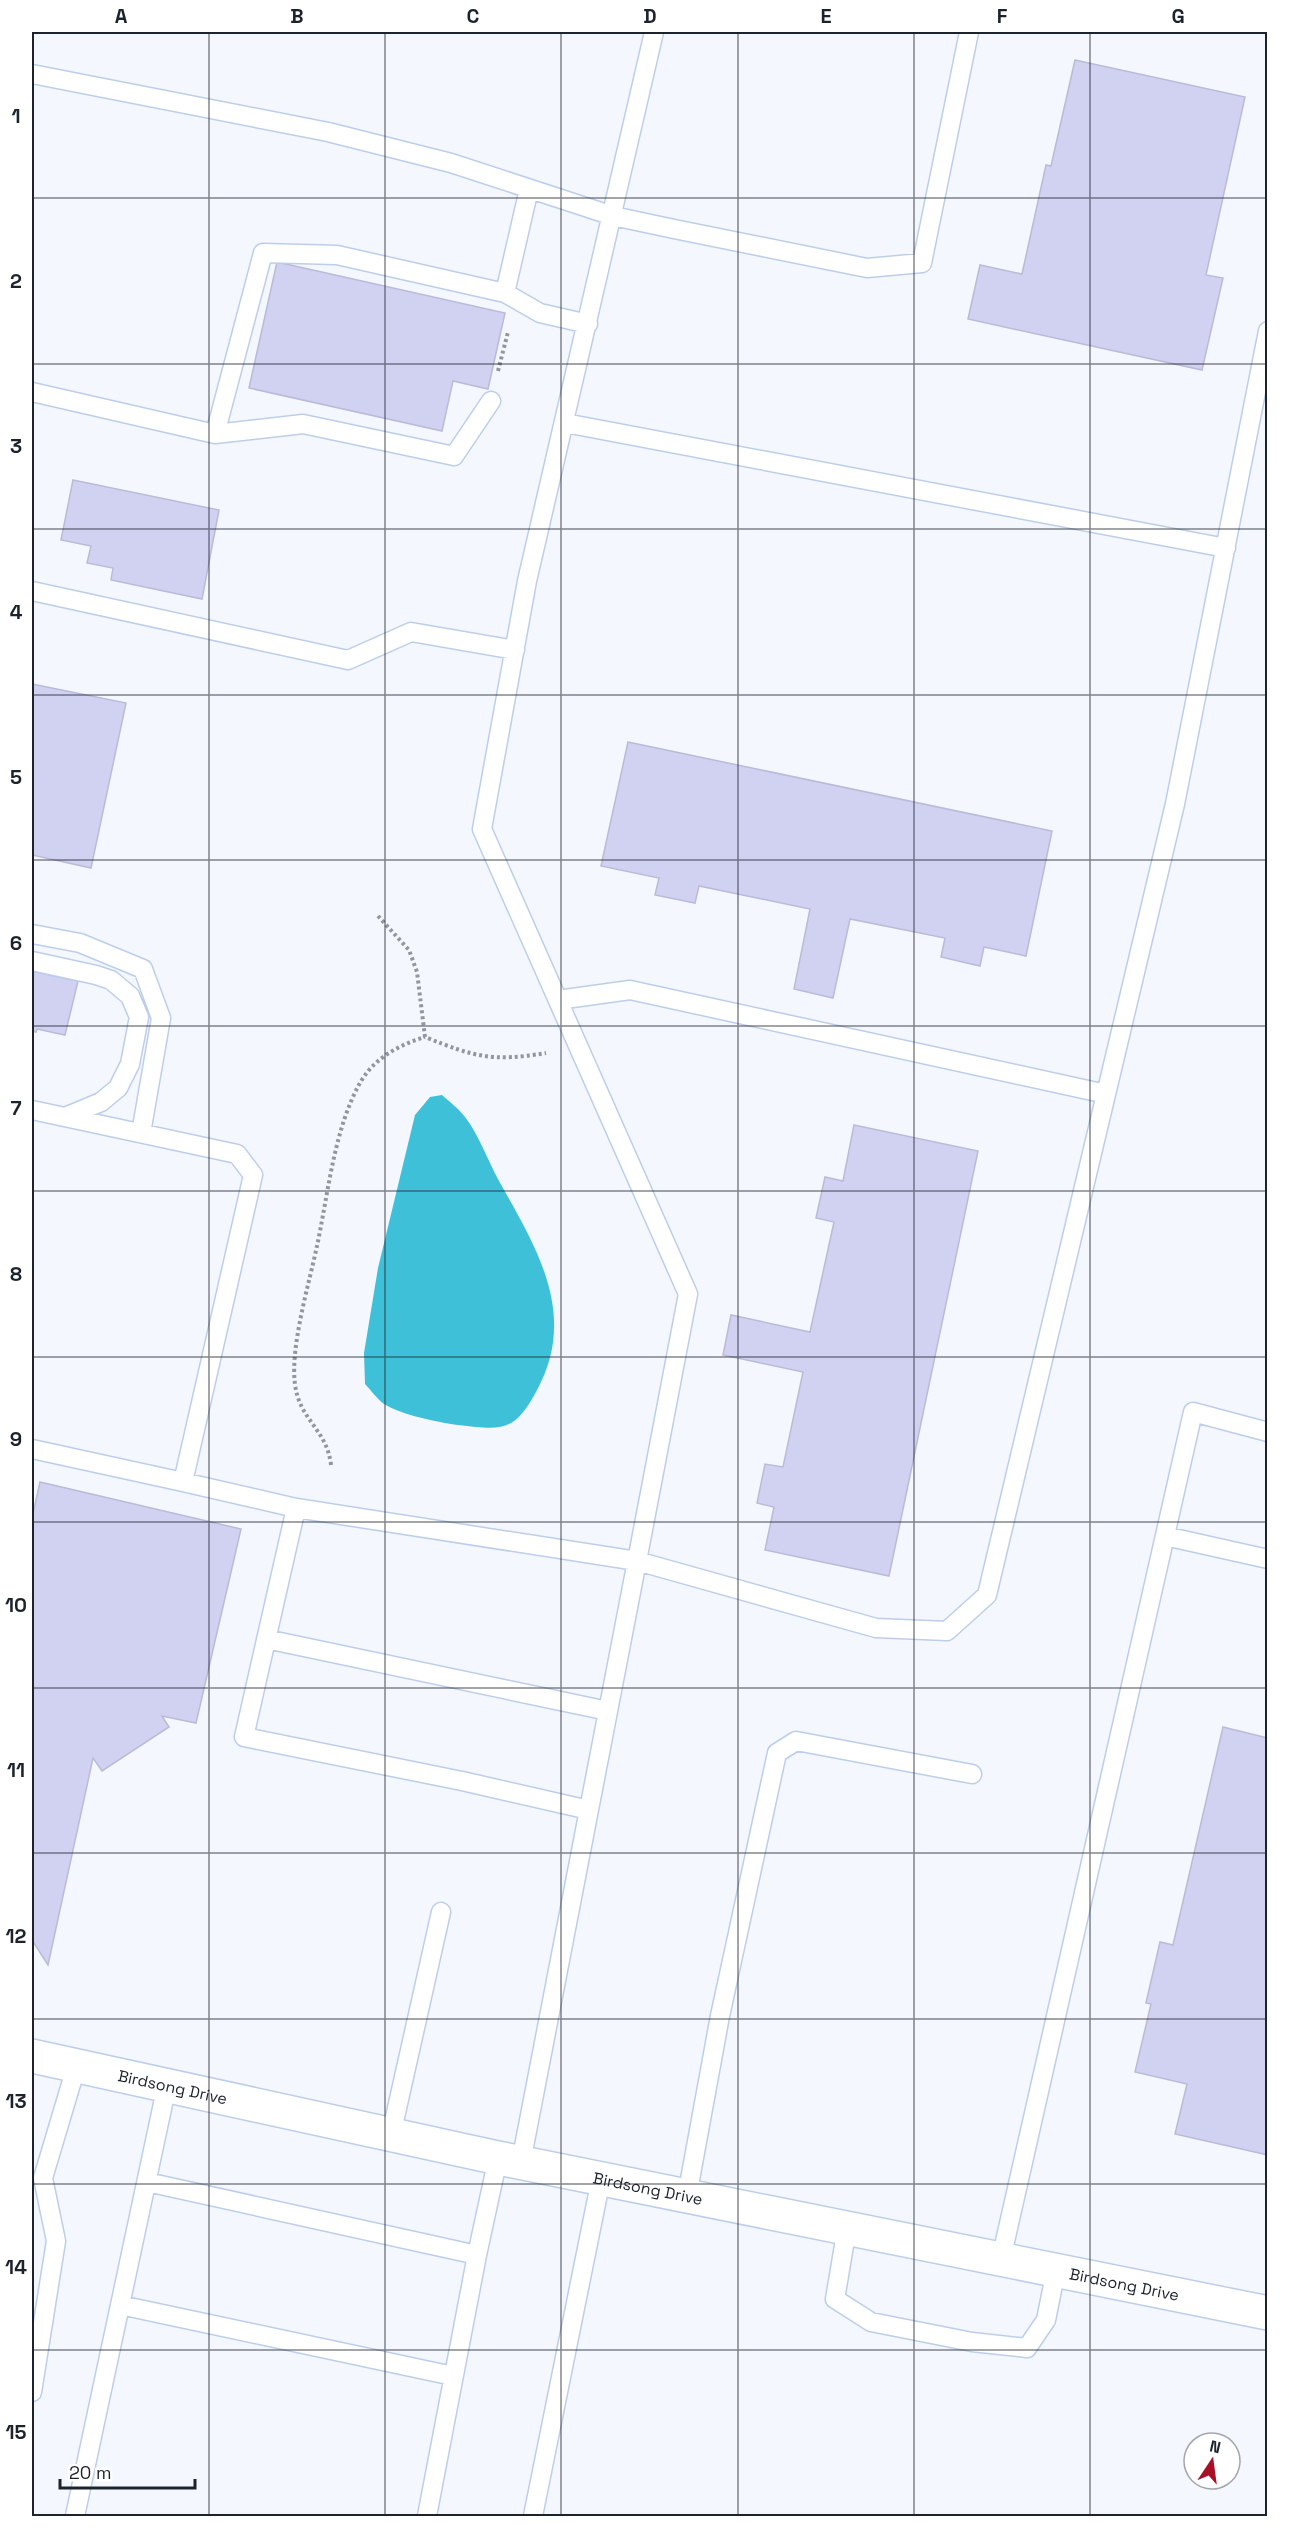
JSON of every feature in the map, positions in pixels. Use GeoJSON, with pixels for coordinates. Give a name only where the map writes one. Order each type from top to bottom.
{"type":"FeatureCollection","features":[{"type":"Feature","properties":{"kind":"street","name":"Birdsong Drive"},"geometry":{"type":"LineString","coordinates":[[32,2056],[509,2160],[1268,2313]]}},
{"type":"Feature","properties":{"kind":"lane"},"geometry":{"type":"LineString","coordinates":[[426,2517],[477,2254],[509,2160],[589,1810],[688,1294],[482,829],[527,581],[654,32]]}},
{"type":"Feature","properties":{"kind":"lane"},"geometry":{"type":"LineString","coordinates":[[32,74],[328,132],[451,163],[613,216],[867,268],[922,263],[969,32]]}},
{"type":"Feature","properties":{"kind":"lane"},"geometry":{"type":"LineString","coordinates":[[511,296],[529,189]]}},
{"type":"Feature","properties":{"kind":"lane"},"geometry":{"type":"LineString","coordinates":[[215,434],[263,253],[338,255],[511,296],[540,313],[588,324]]}},
{"type":"Feature","properties":{"kind":"lane"},"geometry":{"type":"LineString","coordinates":[[32,1449],[296,1508],[637,1561],[876,1628],[947,1631],[987,1595],[1175,804],[1268,331]]}},
{"type":"Feature","properties":{"kind":"lane"},"geometry":{"type":"LineString","coordinates":[[32,392],[215,434],[303,424],[454,456],[491,401]]}},
{"type":"Feature","properties":{"kind":"lane"},"geometry":{"type":"LineString","coordinates":[[565,423],[1226,548]]}},
{"type":"Feature","properties":{"kind":"lane"},"geometry":{"type":"LineString","coordinates":[[32,591],[348,660],[411,632],[515,650]]}},
{"type":"Feature","properties":{"kind":"lane"},"geometry":{"type":"LineString","coordinates":[[32,934],[80,943],[143,969],[160,1018],[141,1133]]}},
{"type":"Feature","properties":{"kind":"lane"},"geometry":{"type":"LineString","coordinates":[[32,961],[111,980],[130,996],[139,1017],[130,1064],[118,1088],[101,1102],[65,1117]]}},
{"type":"Feature","properties":{"kind":"lane"},"geometry":{"type":"LineString","coordinates":[[558,1000],[630,990],[1106,1094]]}},
{"type":"Feature","properties":{"kind":"lane"},"geometry":{"type":"LineString","coordinates":[[32,1110],[237,1154],[253,1175],[183,1482]]}},
{"type":"Feature","properties":{"kind":"lane"},"geometry":{"type":"LineString","coordinates":[[1001,2259],[1193,1412],[1268,1432]]}},
{"type":"Feature","properties":{"kind":"lane"},"geometry":{"type":"LineString","coordinates":[[296,1508],[244,1737],[462,1781],[589,1810]]}},
{"type":"Feature","properties":{"kind":"lane"},"geometry":{"type":"LineString","coordinates":[[1165,1536],[1268,1559]]}},
{"type":"Feature","properties":{"kind":"lane"},"geometry":{"type":"LineString","coordinates":[[266,1639],[608,1711]]}},
{"type":"Feature","properties":{"kind":"lane"},"geometry":{"type":"LineString","coordinates":[[687,2196],[720,2016],[777,1753],[796,1741],[972,1774]]}},
{"type":"Feature","properties":{"kind":"lane"},"geometry":{"type":"LineString","coordinates":[[391,2135],[441,1912]]}},
{"type":"Feature","properties":{"kind":"lane"},"geometry":{"type":"LineString","coordinates":[[32,2392],[56,2241],[37,2177],[77,2064]]}},
{"type":"Feature","properties":{"kind":"lane"},"geometry":{"type":"LineString","coordinates":[[75,2517],[167,2085]]}},
{"type":"Feature","properties":{"kind":"lane"},"geometry":{"type":"LineString","coordinates":[[533,2517],[601,2179]]}},
{"type":"Feature","properties":{"kind":"lane"},"geometry":{"type":"LineString","coordinates":[[147,2182],[477,2254]]}},
{"type":"Feature","properties":{"kind":"lane"},"geometry":{"type":"LineString","coordinates":[[847,2229],[835,2300],[870,2322],[972,2342],[1027,2348],[1046,2320],[1056,2270]]}},
{"type":"Feature","properties":{"kind":"lane"},"geometry":{"type":"LineString","coordinates":[[120,2305],[453,2376]]}},
{"type":"Feature","properties":{"kind":"path"},"geometry":{"type":"LineString","coordinates":[[491,401],[511,296]]}},
{"type":"Feature","properties":{"kind":"path"},"geometry":{"type":"LineString","coordinates":[[378,916],[409,950],[417,972],[425,1037]]}},
{"type":"Feature","properties":{"kind":"path"},"geometry":{"type":"LineString","coordinates":[[331,1464],[330,1449],[322,1434],[299,1405],[293,1366],[334,1165],[349,1111],[360,1083],[387,1053],[403,1044],[425,1037],[481,1057],[512,1058],[547,1053],[577,1043]]}},
{"type":"Feature","properties":{"kind":"water"},"geometry":{"type":"Polygon","coordinates":[[[442,1095],[460,1111],[470,1124],[527,1232],[548,1283],[553,1309],[554,1336],[548,1364],[536,1392],[521,1415],[513,1422],[496,1428],[450,1424],[400,1412],[384,1404],[365,1384],[364,1353],[378,1268],[415,1115],[430,1097],[442,1095]]]}},
{"type":"Feature","properties":{"kind":"building"},"geometry":{"type":"Polygon","coordinates":[[[1075,60],[1245,97],[1206,275],[1223,278],[1202,370],[968,319],[980,265],[1022,274],[1046,165],[1051,166],[1075,60]]]}},
{"type":"Feature","properties":{"kind":"building"},"geometry":{"type":"Polygon","coordinates":[[[277,262],[505,313],[488,389],[453,381],[442,431],[249,388],[277,262]]]}},
{"type":"Feature","properties":{"kind":"building"},"geometry":{"type":"Polygon","coordinates":[[[73,480],[219,510],[202,599],[111,580],[113,568],[87,563],[91,546],[61,540],[73,480]]]}},
{"type":"Feature","properties":{"kind":"building"},"geometry":{"type":"Polygon","coordinates":[[[32,684],[126,703],[91,868],[32,855],[32,684]]]}},
{"type":"Feature","properties":{"kind":"building"},"geometry":{"type":"Polygon","coordinates":[[[628,742],[1052,831],[1026,956],[984,947],[980,966],[941,957],[945,938],[850,919],[833,998],[794,989],[810,909],[699,886],[695,903],[655,895],[659,878],[601,866],[628,742]]]}},
{"type":"Feature","properties":{"kind":"building"},"geometry":{"type":"Polygon","coordinates":[[[32,971],[78,981],[65,1035],[37,1029],[36,1032],[32,1031],[32,971]]]}},
{"type":"Feature","properties":{"kind":"building"},"geometry":{"type":"Polygon","coordinates":[[[854,1125],[978,1151],[889,1576],[765,1550],[774,1507],[757,1503],[765,1464],[783,1467],[803,1372],[723,1355],[731,1315],[810,1332],[834,1222],[816,1218],[825,1177],[843,1181],[854,1125]]]}},
{"type":"Feature","properties":{"kind":"building"},"geometry":{"type":"Polygon","coordinates":[[[40,1482],[241,1529],[196,1723],[162,1716],[169,1727],[102,1771],[93,1758],[48,1965],[32,1940],[32,1518],[40,1482]]]}},
{"type":"Feature","properties":{"kind":"building"},"geometry":{"type":"Polygon","coordinates":[[[1223,1727],[1268,1738],[1268,2155],[1175,2134],[1187,2084],[1135,2072],[1151,2004],[1146,2003],[1160,1942],[1173,1945],[1223,1727]]]}}]}
